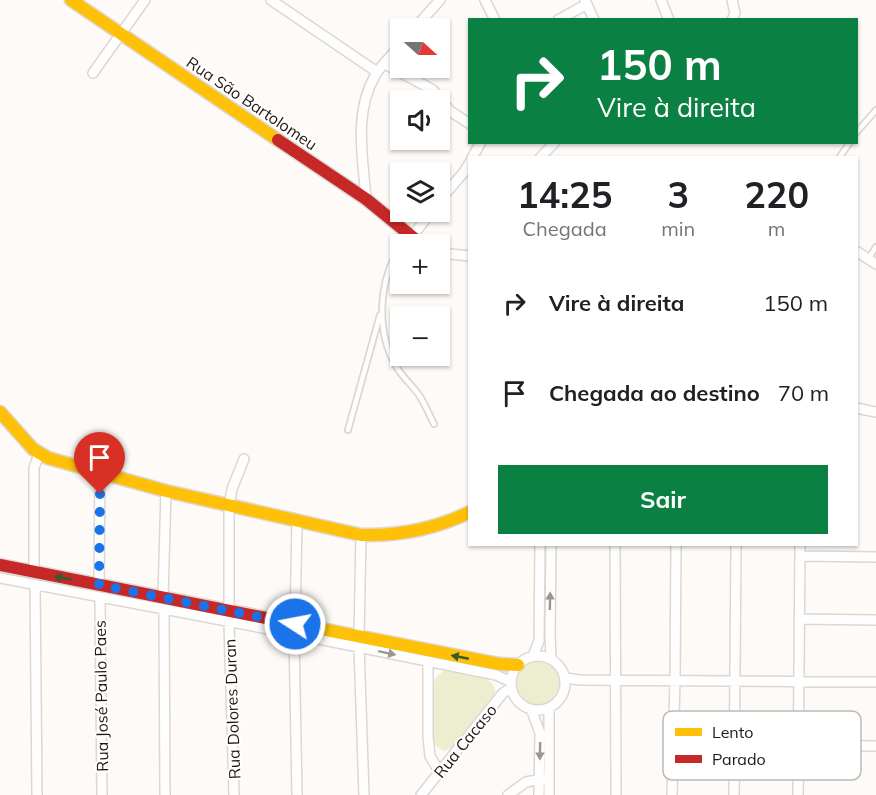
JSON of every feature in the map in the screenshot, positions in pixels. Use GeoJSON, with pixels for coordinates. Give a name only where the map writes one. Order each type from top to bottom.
{"type":"FeatureCollection","features":[{"type":"Feature","properties":{"kind":"street","name":"Rua São Bartolomeu"},"geometry":{"type":"LineString","coordinates":[[71,0],[366,199],[403,234]]}},
{"type":"Feature","properties":{"kind":"street"},"geometry":{"type":"LineString","coordinates":[[93,73],[145,0]]}},
{"type":"Feature","properties":{"kind":"street"},"geometry":{"type":"LineString","coordinates":[[270,0],[376,72]]}},
{"type":"Feature","properties":{"kind":"street"},"geometry":{"type":"LineString","coordinates":[[424,18],[440,0]]}},
{"type":"Feature","properties":{"kind":"street"},"geometry":{"type":"LineString","coordinates":[[485,0],[494,18]]}},
{"type":"Feature","properties":{"kind":"street"},"geometry":{"type":"LineString","coordinates":[[661,0],[668,18]]}},
{"type":"Feature","properties":{"kind":"street"},"geometry":{"type":"LineString","coordinates":[[561,18],[586,2],[593,18]]}},
{"type":"Feature","properties":{"kind":"street"},"geometry":{"type":"LineString","coordinates":[[733,3],[735,13],[733,18]]}},
{"type":"Feature","properties":{"kind":"street"},"geometry":{"type":"LineString","coordinates":[[366,199],[360,117],[366,94],[376,72],[390,57]]}},
{"type":"Feature","properties":{"kind":"street"},"geometry":{"type":"LineString","coordinates":[[384,64],[433,90],[450,111],[468,123]]}},
{"type":"Feature","properties":{"kind":"street"},"geometry":{"type":"LineString","coordinates":[[542,156],[553,144]]}},
{"type":"Feature","properties":{"kind":"street"},"geometry":{"type":"LineString","coordinates":[[450,188],[468,165]]}},
{"type":"Feature","properties":{"kind":"street"},"geometry":{"type":"LineString","coordinates":[[858,252],[872,262]]}},
{"type":"Feature","properties":{"kind":"street"},"geometry":{"type":"LineString","coordinates":[[450,253],[468,256]]}},
{"type":"Feature","properties":{"kind":"street"},"geometry":{"type":"LineString","coordinates":[[858,408],[876,412]]}},
{"type":"Feature","properties":{"kind":"street"},"geometry":{"type":"LineString","coordinates":[[0,412],[39,454],[166,491],[361,535],[390,536],[420,531],[468,513]]}},
{"type":"Feature","properties":{"kind":"street"},"geometry":{"type":"LineString","coordinates":[[34,572],[33,468],[39,454]]}},
{"type":"Feature","properties":{"kind":"street","name":"Rua Dolores Duran"},"geometry":{"type":"LineString","coordinates":[[234,795],[229,617],[229,506],[232,489],[244,459]]}},
{"type":"Feature","properties":{"kind":"street","name":"Rua José Paulo Paes"},"geometry":{"type":"LineString","coordinates":[[100,472],[102,795]]}},
{"type":"Feature","properties":{"kind":"street"},"geometry":{"type":"LineString","coordinates":[[165,795],[166,491]]}},
{"type":"Feature","properties":{"kind":"street"},"geometry":{"type":"LineString","coordinates":[[297,520],[294,629],[297,795]]}},
{"type":"Feature","properties":{"kind":"street"},"geometry":{"type":"LineString","coordinates":[[361,535],[359,642],[364,795]]}},
{"type":"Feature","properties":{"kind":"street"},"geometry":{"type":"LineString","coordinates":[[0,565],[34,572],[99,591],[229,617],[359,642],[518,665],[533,656],[539,641],[540,546]]}},
{"type":"Feature","properties":{"kind":"street"},"geometry":{"type":"LineString","coordinates":[[551,546],[551,658]]}},
{"type":"Feature","properties":{"kind":"street"},"geometry":{"type":"LineString","coordinates":[[615,546],[616,795]]}},
{"type":"Feature","properties":{"kind":"street"},"geometry":{"type":"LineString","coordinates":[[674,711],[676,546]]}},
{"type":"Feature","properties":{"kind":"street"},"geometry":{"type":"LineString","coordinates":[[736,546],[736,711]]}},
{"type":"Feature","properties":{"kind":"street"},"geometry":{"type":"LineString","coordinates":[[799,711],[800,546]]}},
{"type":"Feature","properties":{"kind":"street"},"geometry":{"type":"LineString","coordinates":[[800,556],[876,557]]}},
{"type":"Feature","properties":{"kind":"street"},"geometry":{"type":"LineString","coordinates":[[0,579],[99,591]]}},
{"type":"Feature","properties":{"kind":"street"},"geometry":{"type":"LineString","coordinates":[[35,585],[37,795]]}},
{"type":"Feature","properties":{"kind":"street"},"geometry":{"type":"LineString","coordinates":[[799,619],[876,620]]}},
{"type":"Feature","properties":{"kind":"street"},"geometry":{"type":"LineString","coordinates":[[359,642],[428,662],[496,675],[511,685],[520,703],[531,709],[549,708]]}},
{"type":"Feature","properties":{"kind":"street"},"geometry":{"type":"LineString","coordinates":[[533,656],[551,658],[560,666],[565,678],[562,695],[549,708],[544,779],[539,795]]}},
{"type":"Feature","properties":{"kind":"street"},"geometry":{"type":"LineString","coordinates":[[428,662],[430,756],[440,773]]}},
{"type":"Feature","properties":{"kind":"street"},"geometry":{"type":"LineString","coordinates":[[511,685],[518,665]]}},
{"type":"Feature","properties":{"kind":"street"},"geometry":{"type":"LineString","coordinates":[[565,678],[580,680],[876,682]]}},
{"type":"Feature","properties":{"kind":"street","name":"Rua Cacaso"},"geometry":{"type":"LineString","coordinates":[[421,795],[511,685]]}},
{"type":"Feature","properties":{"kind":"street"},"geometry":{"type":"LineString","coordinates":[[531,709],[539,727],[544,779],[549,795]]}},
{"type":"Feature","properties":{"kind":"street"},"geometry":{"type":"LineString","coordinates":[[861,746],[876,746]]}},
{"type":"Feature","properties":{"kind":"street"},"geometry":{"type":"LineString","coordinates":[[508,795],[526,782],[544,779]]}},
{"type":"Feature","properties":{"kind":"street"},"geometry":{"type":"LineString","coordinates":[[672,780],[672,795]]}},
{"type":"Feature","properties":{"kind":"street"},"geometry":{"type":"LineString","coordinates":[[734,780],[734,795]]}},
{"type":"Feature","properties":{"kind":"lane"},"geometry":{"type":"LineString","coordinates":[[858,131],[876,110]]}},
{"type":"Feature","properties":{"kind":"lane"},"geometry":{"type":"LineString","coordinates":[[872,262],[876,247]]}},
{"type":"Feature","properties":{"kind":"lane"},"geometry":{"type":"LineString","coordinates":[[348,430],[381,313],[390,270]]}},
{"type":"Feature","properties":{"kind":"lane"},"geometry":{"type":"LineString","coordinates":[[381,313],[389,351],[397,368],[419,396],[434,424]]}},
{"type":"Feature","properties":{"kind":"green space"},"geometry":{"type":"Polygon","coordinates":[[[538,662],[553,668],[559,683],[553,698],[538,704],[523,698],[517,683],[523,668],[538,662]]]}},
{"type":"Feature","properties":{"kind":"green space"},"geometry":{"type":"Polygon","coordinates":[[[445,670],[486,679],[495,689],[495,697],[454,747],[444,751],[435,745],[432,738],[433,683],[437,676],[445,670]]]}},
{"type":"Feature","properties":{"kind":"traffic: slow"},"geometry":{"type":"LineString","coordinates":[[71,0],[278,140]]}},
{"type":"Feature","properties":{"kind":"traffic: slow"},"geometry":{"type":"LineString","coordinates":[[0,412],[33,449],[48,458],[166,491],[361,535],[417,530],[444,523],[468,513]]}},
{"type":"Feature","properties":{"kind":"traffic: slow"},"geometry":{"type":"LineString","coordinates":[[271,619],[499,664],[518,665]]}},
{"type":"Feature","properties":{"kind":"traffic: jam"},"geometry":{"type":"LineString","coordinates":[[278,140],[366,199],[409,234]]}},
{"type":"Feature","properties":{"kind":"traffic: jam"},"geometry":{"type":"LineString","coordinates":[[0,565],[271,619]]}},
{"type":"Feature","properties":{"kind":"route"},"geometry":{"type":"LineString","coordinates":[[100,494],[99,585],[295,624]]}}]}
